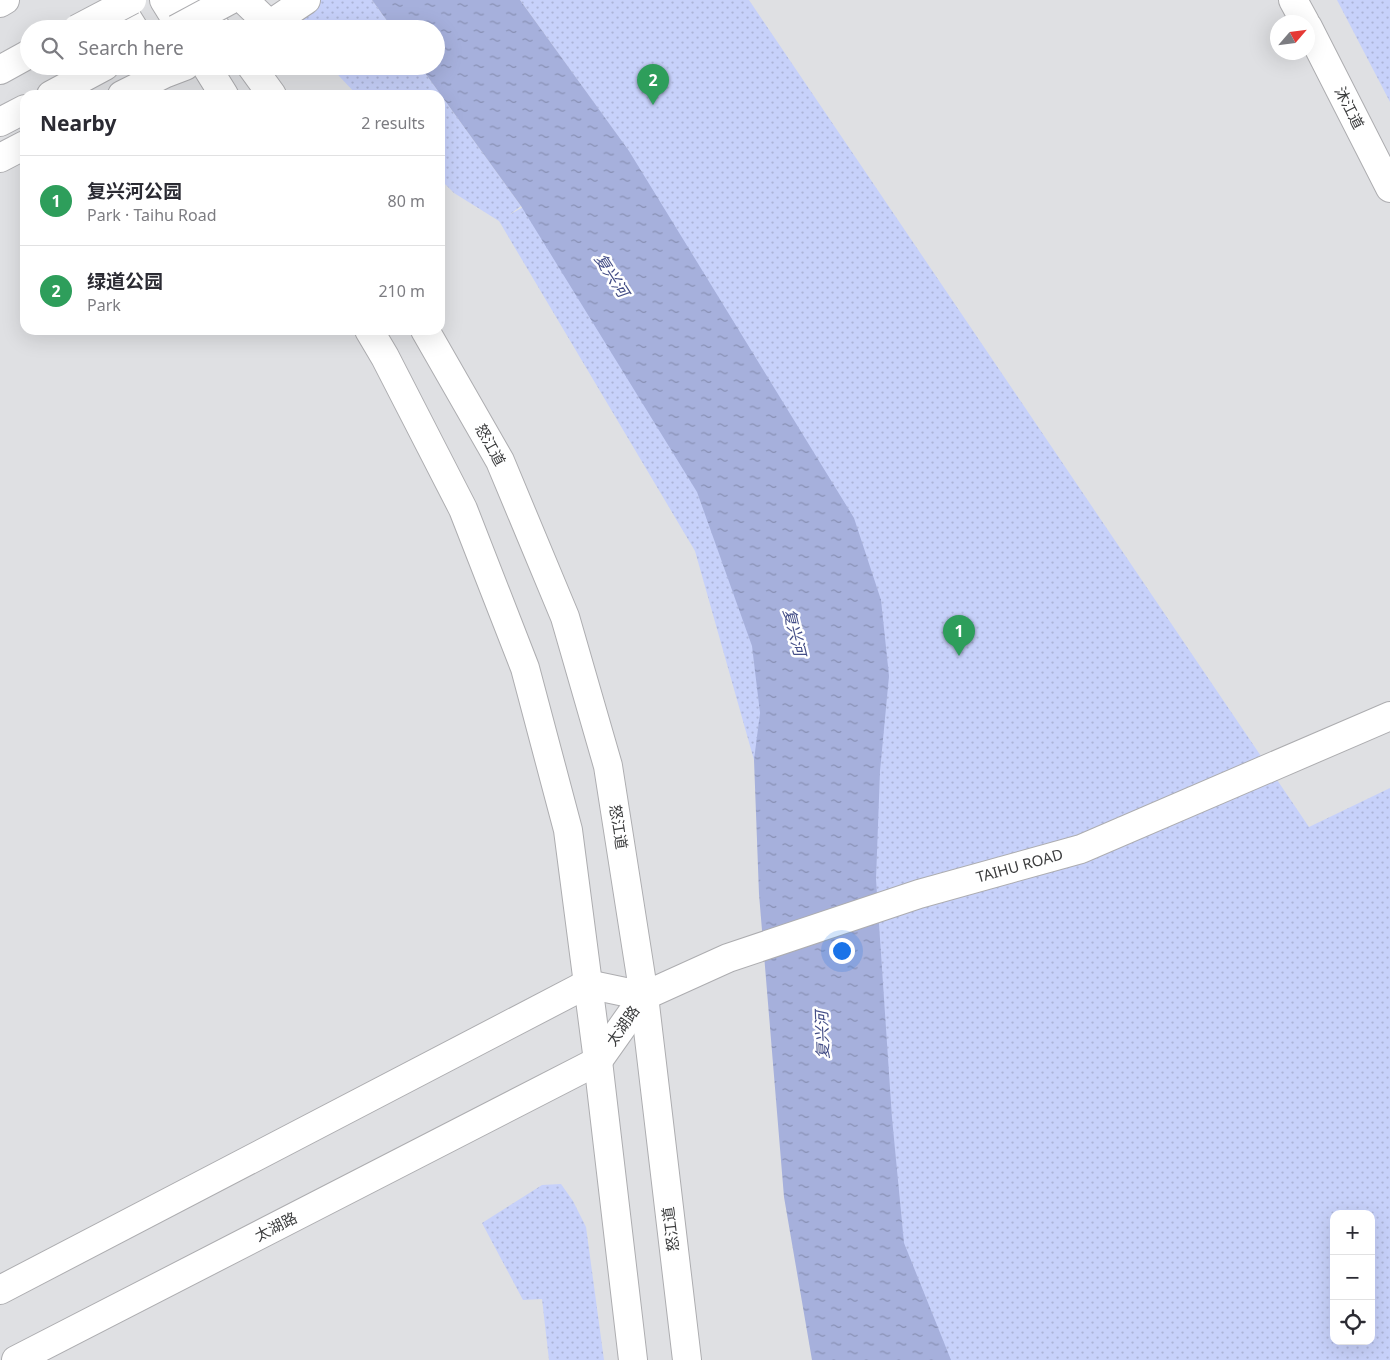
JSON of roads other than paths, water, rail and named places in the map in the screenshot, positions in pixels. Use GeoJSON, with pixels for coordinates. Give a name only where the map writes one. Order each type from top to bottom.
{"type":"FeatureCollection","features":[{"type":"Feature","properties":{"kind":"main road"},"geometry":{"type":"LineString","coordinates":[[0,3],[5,0]]}},
{"type":"Feature","properties":{"kind":"main road"},"geometry":{"type":"LineString","coordinates":[[116,0],[128,20]]}},
{"type":"Feature","properties":{"kind":"main road"},"geometry":{"type":"LineString","coordinates":[[94,20],[132,0]]}},
{"type":"Feature","properties":{"kind":"main road"},"geometry":{"type":"LineString","coordinates":[[164,0],[176,20]]}},
{"type":"Feature","properties":{"kind":"main road"},"geometry":{"type":"LineString","coordinates":[[181,0],[206,20]]}},
{"type":"Feature","properties":{"kind":"main road"},"geometry":{"type":"LineString","coordinates":[[214,0],[224,20]]}},
{"type":"Feature","properties":{"kind":"main road"},"geometry":{"type":"LineString","coordinates":[[193,20],[230,0]]}},
{"type":"Feature","properties":{"kind":"main road"},"geometry":{"type":"LineString","coordinates":[[244,0],[261,20]]}},
{"type":"Feature","properties":{"kind":"main road"},"geometry":{"type":"LineString","coordinates":[[1293,0],[1301,15]]}},
{"type":"Feature","properties":{"kind":"main road"},"geometry":{"type":"LineString","coordinates":[[276,20],[300,1]]}},
{"type":"Feature","properties":{"kind":"main road","name":"沐江道"},"geometry":{"type":"LineString","coordinates":[[1315,42],[1390,188]]}},
{"type":"Feature","properties":{"kind":"main road"},"geometry":{"type":"LineString","coordinates":[[0,70],[20,59]]}},
{"type":"Feature","properties":{"kind":"main road"},"geometry":{"type":"LineString","coordinates":[[60,90],[88,75]]}},
{"type":"Feature","properties":{"kind":"main road"},"geometry":{"type":"LineString","coordinates":[[131,90],[158,75]]}},
{"type":"Feature","properties":{"kind":"main road"},"geometry":{"type":"LineString","coordinates":[[212,75],[221,90]]}},
{"type":"Feature","properties":{"kind":"main road"},"geometry":{"type":"LineString","coordinates":[[258,75],[269,90]]}},
{"type":"Feature","properties":{"kind":"main road"},"geometry":{"type":"LineString","coordinates":[[0,122],[20,112]]}},
{"type":"Feature","properties":{"kind":"main road"},"geometry":{"type":"LineString","coordinates":[[0,158],[20,148]]}},
{"type":"Feature","properties":{"kind":"main road"},"geometry":{"type":"LineString","coordinates":[[372,335],[463,509],[525,668],[568,830],[598,1061],[633,1360]]}},
{"type":"Feature","properties":{"kind":"main road","name":"怒江道"},"geometry":{"type":"LineString","coordinates":[[427,335],[500,461],[564,616],[608,766],[644,996],[687,1360]]}},
{"type":"Feature","properties":{"kind":"main road","name":"TAIHU ROAD"},"geometry":{"type":"LineString","coordinates":[[644,996],[728,958],[919,894],[1081,849],[1390,716]]}},
{"type":"Feature","properties":{"kind":"main road"},"geometry":{"type":"LineString","coordinates":[[0,1290],[587,984]]}},
{"type":"Feature","properties":{"kind":"main road","name":"太湖路"},"geometry":{"type":"LineString","coordinates":[[16,1360],[598,1061],[644,996],[587,984]]}},
{"type":"Feature","properties":{"kind":"water","name":"复兴河"},"geometry":{"type":"Polygon","coordinates":[[[372,0],[520,0],[629,151],[854,518],[881,600],[889,676],[880,771],[876,879],[892,1118],[904,1243],[951,1360],[812,1360],[784,1197],[759,894],[754,760],[760,713],[752,646],[697,492],[521,206],[445,101],[445,90],[437,90],[426,75],[445,75],[445,20],[386,20],[372,0]]]}},
{"type":"Feature","properties":{"kind":"place","name":"绿道公园"},"geometry":{"type":"Point","coordinates":[653,105]}},
{"type":"Feature","properties":{"kind":"place","name":"复兴河公园"},"geometry":{"type":"Point","coordinates":[959,656]}}]}
